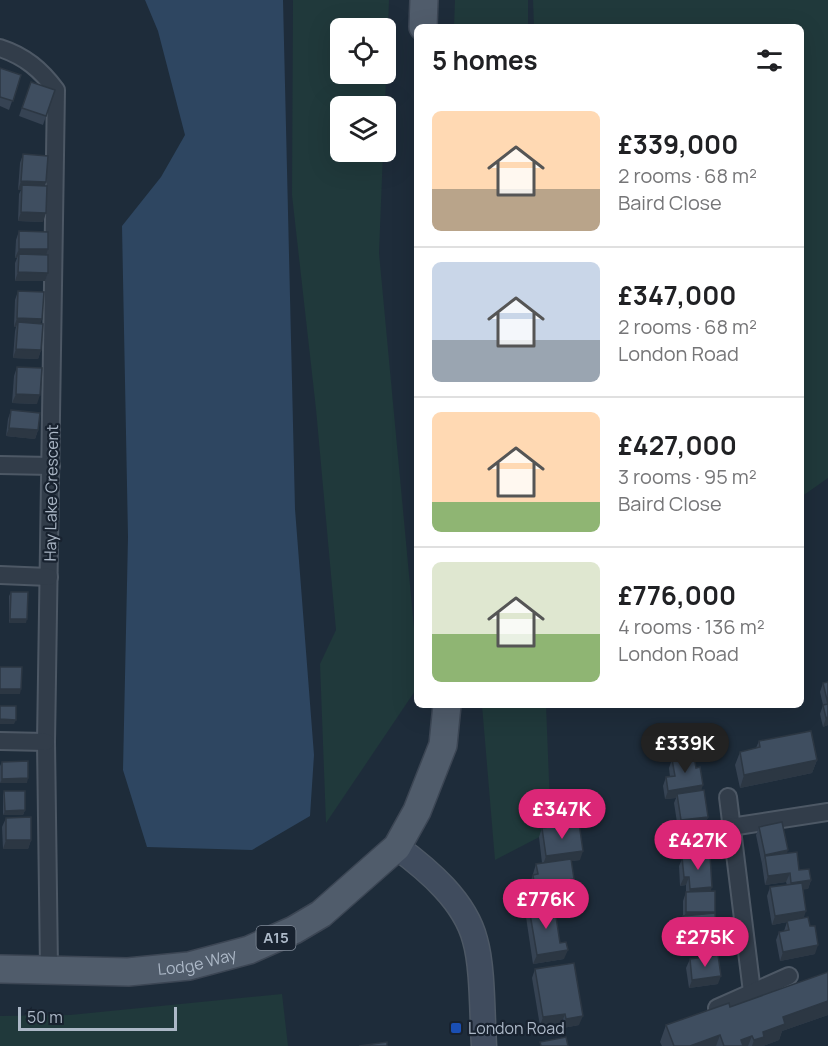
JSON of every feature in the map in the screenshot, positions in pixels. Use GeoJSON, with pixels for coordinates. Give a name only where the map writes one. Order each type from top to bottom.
{"type":"FeatureCollection","features":[{"type":"Feature","properties":{"kind":"main road"},"geometry":{"type":"LineString","coordinates":[[423,24],[424,0]]}},
{"type":"Feature","properties":{"kind":"main road","name":"A15"},"geometry":{"type":"LineString","coordinates":[[397,847],[417,811],[444,745],[447,708]]}},
{"type":"Feature","properties":{"kind":"main road"},"geometry":{"type":"LineString","coordinates":[[397,847],[421,864],[465,914],[476,941],[484,1046]]}},
{"type":"Feature","properties":{"kind":"main road","name":"Lodge Way"},"geometry":{"type":"LineString","coordinates":[[0,969],[128,972],[189,966],[249,950],[294,930],[321,914],[397,847]]}},
{"type":"Feature","properties":{"kind":"street","name":"Hay Lake Crescent"},"geometry":{"type":"LineString","coordinates":[[0,48],[16,53],[41,70],[56,90],[46,742],[49,969]]}},
{"type":"Feature","properties":{"kind":"street"},"geometry":{"type":"LineString","coordinates":[[0,465],[51,466]]}},
{"type":"Feature","properties":{"kind":"street"},"geometry":{"type":"LineString","coordinates":[[0,575],[49,577]]}},
{"type":"Feature","properties":{"kind":"street"},"geometry":{"type":"LineString","coordinates":[[0,741],[46,742]]}},
{"type":"Feature","properties":{"kind":"street"},"geometry":{"type":"LineString","coordinates":[[728,797],[752,992]]}},
{"type":"Feature","properties":{"kind":"street"},"geometry":{"type":"LineString","coordinates":[[731,826],[828,812]]}},
{"type":"Feature","properties":{"kind":"street"},"geometry":{"type":"LineString","coordinates":[[717,1008],[789,976]]}},
{"type":"Feature","properties":{"kind":"green space"},"geometry":{"type":"Polygon","coordinates":[[[293,0],[389,0],[388,18],[330,18],[330,84],[386,84],[385,96],[330,96],[330,162],[383,162],[379,253],[414,628],[414,692],[326,823],[320,664],[336,630],[316,409],[292,195],[293,0]]]}},
{"type":"Feature","properties":{"kind":"green space"},"geometry":{"type":"Polygon","coordinates":[[[455,0],[528,0],[528,24],[454,24],[455,0]]]}},
{"type":"Feature","properties":{"kind":"green space"},"geometry":{"type":"Polygon","coordinates":[[[533,0],[828,0],[828,478],[804,495],[804,24],[534,24],[533,0]]]}},
{"type":"Feature","properties":{"kind":"green space"},"geometry":{"type":"Polygon","coordinates":[[[482,708],[546,708],[551,831],[495,860],[482,708]]]}},
{"type":"Feature","properties":{"kind":"green space"},"geometry":{"type":"Polygon","coordinates":[[[282,994],[288,1046],[0,1046],[0,1016],[70,1015],[282,994]]]}},
{"type":"Feature","properties":{"kind":"water"},"geometry":{"type":"Polygon","coordinates":[[[145,0],[283,0],[295,509],[314,755],[310,816],[252,850],[147,847],[123,770],[128,537],[122,226],[161,177],[185,135],[158,31],[145,0]]]}},
{"type":"Feature","properties":{"kind":"building"},"geometry":{"type":"Polygon","coordinates":[[[0,68],[21,75],[13,101],[0,97],[0,68]]]}},
{"type":"Feature","properties":{"kind":"building"},"geometry":{"type":"Polygon","coordinates":[[[31,82],[55,90],[46,116],[22,108],[31,82]]]}},
{"type":"Feature","properties":{"kind":"building"},"geometry":{"type":"Polygon","coordinates":[[[23,154],[48,156],[46,182],[21,181],[23,154]]]}},
{"type":"Feature","properties":{"kind":"building"},"geometry":{"type":"Polygon","coordinates":[[[22,185],[47,186],[46,213],[21,212],[22,185]]]}},
{"type":"Feature","properties":{"kind":"building"},"geometry":{"type":"Polygon","coordinates":[[[19,231],[48,232],[48,249],[19,249],[19,231]]]}},
{"type":"Feature","properties":{"kind":"building"},"geometry":{"type":"Polygon","coordinates":[[[19,254],[48,255],[48,273],[18,272],[19,254]]]}},
{"type":"Feature","properties":{"kind":"building"},"geometry":{"type":"Polygon","coordinates":[[[18,291],[44,292],[42,319],[17,318],[18,291]]]}},
{"type":"Feature","properties":{"kind":"building"},"geometry":{"type":"Polygon","coordinates":[[[18,322],[43,324],[41,350],[16,349],[18,322]]]}},
{"type":"Feature","properties":{"kind":"building"},"geometry":{"type":"Polygon","coordinates":[[[17,367],[42,368],[40,395],[16,394],[17,367]]]}},
{"type":"Feature","properties":{"kind":"building"},"geometry":{"type":"Polygon","coordinates":[[[11,410],[40,413],[38,430],[9,428],[11,410]]]}},
{"type":"Feature","properties":{"kind":"building"},"geometry":{"type":"Polygon","coordinates":[[[11,592],[28,592],[27,619],[10,619],[11,592]]]}},
{"type":"Feature","properties":{"kind":"building"},"geometry":{"type":"Polygon","coordinates":[[[0,667],[22,667],[21,689],[0,689],[0,667]]]}},
{"type":"Feature","properties":{"kind":"building"},"geometry":{"type":"Polygon","coordinates":[[[828,682],[828,704],[823,683],[828,682]]]}},
{"type":"Feature","properties":{"kind":"building"},"geometry":{"type":"Polygon","coordinates":[[[828,704],[828,717],[826,718],[823,705],[828,704]]]}},
{"type":"Feature","properties":{"kind":"building"},"geometry":{"type":"Polygon","coordinates":[[[0,706],[16,706],[16,720],[0,719],[0,706]]]}},
{"type":"Feature","properties":{"kind":"building"},"geometry":{"type":"Polygon","coordinates":[[[811,731],[817,760],[744,775],[740,752],[760,747],[759,741],[811,731]]]}},
{"type":"Feature","properties":{"kind":"building"},"geometry":{"type":"Polygon","coordinates":[[[694,756],[696,768],[700,767],[703,785],[668,791],[666,777],[675,776],[672,759],[694,756]]]}},
{"type":"Feature","properties":{"kind":"building"},"geometry":{"type":"Polygon","coordinates":[[[28,761],[28,778],[2,779],[2,762],[28,761]]]}},
{"type":"Feature","properties":{"kind":"building"},"geometry":{"type":"Polygon","coordinates":[[[704,790],[708,817],[681,820],[677,794],[704,790]]]}},
{"type":"Feature","properties":{"kind":"building"},"geometry":{"type":"Polygon","coordinates":[[[4,791],[25,791],[25,810],[5,811],[4,791]]]}},
{"type":"Feature","properties":{"kind":"building"},"geometry":{"type":"Polygon","coordinates":[[[31,817],[31,840],[6,840],[6,818],[31,817]]]}},
{"type":"Feature","properties":{"kind":"building"},"geometry":{"type":"Polygon","coordinates":[[[709,821],[712,850],[686,853],[683,825],[709,821]]]}},
{"type":"Feature","properties":{"kind":"building"},"geometry":{"type":"Polygon","coordinates":[[[782,822],[788,850],[765,855],[759,827],[782,822]]]}},
{"type":"Feature","properties":{"kind":"building"},"geometry":{"type":"Polygon","coordinates":[[[579,823],[583,851],[546,856],[542,828],[579,823]]]}},
{"type":"Feature","properties":{"kind":"building"},"geometry":{"type":"Polygon","coordinates":[[[797,852],[799,870],[809,869],[811,880],[791,883],[790,873],[768,876],[765,856],[797,852]]]}},
{"type":"Feature","properties":{"kind":"building"},"geometry":{"type":"Polygon","coordinates":[[[710,855],[712,887],[690,889],[689,877],[684,877],[682,857],[710,855]]]}},
{"type":"Feature","properties":{"kind":"building"},"geometry":{"type":"Polygon","coordinates":[[[571,859],[574,879],[561,881],[563,891],[536,895],[533,875],[538,874],[536,864],[571,859]]]}},
{"type":"Feature","properties":{"kind":"building"},"geometry":{"type":"Polygon","coordinates":[[[802,883],[806,911],[775,916],[770,887],[802,883]]]}},
{"type":"Feature","properties":{"kind":"building"},"geometry":{"type":"Polygon","coordinates":[[[715,891],[715,912],[686,912],[686,892],[715,891]]]}},
{"type":"Feature","properties":{"kind":"building"},"geometry":{"type":"Polygon","coordinates":[[[554,904],[560,943],[566,942],[568,950],[537,955],[529,908],[554,904]]]}},
{"type":"Feature","properties":{"kind":"building"},"geometry":{"type":"Polygon","coordinates":[[[715,913],[717,944],[686,947],[683,916],[715,913]]]}},
{"type":"Feature","properties":{"kind":"building"},"geometry":{"type":"Polygon","coordinates":[[[808,917],[810,926],[815,926],[818,945],[783,952],[779,932],[789,930],[787,921],[808,917]]]}},
{"type":"Feature","properties":{"kind":"building"},"geometry":{"type":"Polygon","coordinates":[[[718,955],[721,976],[692,980],[690,959],[718,955]]]}},
{"type":"Feature","properties":{"kind":"building"},"geometry":{"type":"Polygon","coordinates":[[[574,963],[583,1016],[566,1019],[565,1014],[543,1017],[535,969],[574,963]]]}},
{"type":"Feature","properties":{"kind":"building"},"geometry":{"type":"Polygon","coordinates":[[[828,972],[828,1001],[783,1017],[785,1024],[763,1032],[764,1037],[754,1040],[752,1036],[741,1040],[743,1046],[724,1046],[720,1035],[690,1046],[674,1046],[666,1025],[729,1003],[730,1007],[828,972]]]}},
{"type":"Feature","properties":{"kind":"building"},"geometry":{"type":"Polygon","coordinates":[[[566,1037],[568,1046],[541,1046],[540,1042],[566,1037]]]}},
{"type":"Feature","properties":{"kind":"building"},"geometry":{"type":"Polygon","coordinates":[[[387,1042],[387,1046],[359,1046],[387,1042]]]}},
{"type":"Feature","properties":{"kind":"place","name":"London Road"},"geometry":{"type":"Point","coordinates":[456,1028]}}]}
